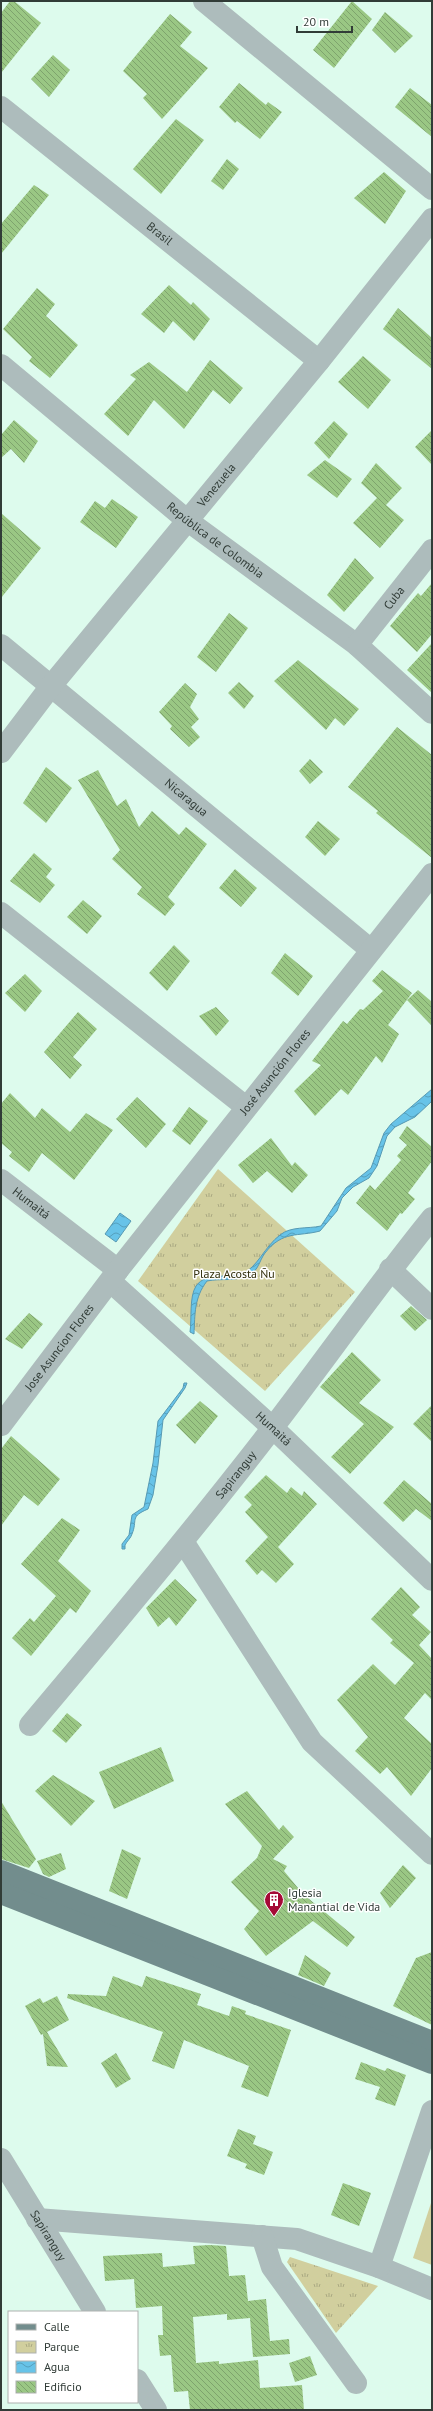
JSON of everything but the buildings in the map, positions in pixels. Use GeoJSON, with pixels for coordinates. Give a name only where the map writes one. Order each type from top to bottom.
{"type":"FeatureCollection","features":[{"type":"Feature","properties":{"kind":"main road"},"geometry":{"type":"LineString","coordinates":[[1,1871],[432,2042]]}},
{"type":"Feature","properties":{"kind":"main road"},"geometry":{"type":"LineString","coordinates":[[1,1893],[432,2063]]}},
{"type":"Feature","properties":{"kind":"street"},"geometry":{"type":"LineString","coordinates":[[204,1],[432,189]]}},
{"type":"Feature","properties":{"kind":"street","name":"Brasil"},"geometry":{"type":"LineString","coordinates":[[1,107],[319,361]]}},
{"type":"Feature","properties":{"kind":"street","name":"Venezuela"},"geometry":{"type":"LineString","coordinates":[[1,752],[51,686],[319,361],[432,219]]}},
{"type":"Feature","properties":{"kind":"street","name":"República de Colombia"},"geometry":{"type":"LineString","coordinates":[[1,365],[188,521],[358,646],[432,713]]}},
{"type":"Feature","properties":{"kind":"street","name":"Cuba"},"geometry":{"type":"LineString","coordinates":[[358,646],[432,550]]}},
{"type":"Feature","properties":{"kind":"street","name":"Nicaragua"},"geometry":{"type":"LineString","coordinates":[[1,645],[371,950]]}},
{"type":"Feature","properties":{"kind":"street","name":"José Asunción Flores"},"geometry":{"type":"LineString","coordinates":[[114,1276],[246,1107],[432,874]]}},
{"type":"Feature","properties":{"kind":"street"},"geometry":{"type":"LineString","coordinates":[[1,913],[246,1107]]}},
{"type":"Feature","properties":{"kind":"street","name":"Humaitá"},"geometry":{"type":"LineString","coordinates":[[1,1180],[114,1276],[432,1580]]}},
{"type":"Feature","properties":{"kind":"street","name":"Sapiranguy"},"geometry":{"type":"LineString","coordinates":[[30,1725],[184,1543],[273,1428],[390,1269],[432,1218]]}},
{"type":"Feature","properties":{"kind":"street"},"geometry":{"type":"LineString","coordinates":[[390,1269],[432,1308]]}},
{"type":"Feature","properties":{"kind":"street","name":"Jose Asuncion Flores"},"geometry":{"type":"LineString","coordinates":[[1,1425],[114,1276]]}},
{"type":"Feature","properties":{"kind":"street"},"geometry":{"type":"LineString","coordinates":[[184,1543],[312,1742],[432,1854]]}},
{"type":"Feature","properties":{"kind":"street"},"geometry":{"type":"LineString","coordinates":[[379,2267],[432,2111]]}},
{"type":"Feature","properties":{"kind":"street","name":"Sapiranguy"},"geometry":{"type":"LineString","coordinates":[[1,2159],[94,2311]]}},
{"type":"Feature","properties":{"kind":"street"},"geometry":{"type":"LineString","coordinates":[[37,2219],[297,2239],[379,2267],[432,2289]]}},
{"type":"Feature","properties":{"kind":"street"},"geometry":{"type":"LineString","coordinates":[[262,2236],[272,2267],[356,2383]]}},
{"type":"Feature","properties":{"kind":"street"},"geometry":{"type":"LineString","coordinates":[[138,2382],[156,2410]]}},
{"type":"Feature","properties":{"kind":"green space","name":"Plaza Acosta Ñu"},"geometry":{"type":"Polygon","coordinates":[[[218,1169],[355,1292],[265,1391],[138,1281],[218,1169]]]}},
{"type":"Feature","properties":{"kind":"green space"},"geometry":{"type":"Polygon","coordinates":[[[432,2200],[432,2265],[413,2258],[432,2200]]]}},
{"type":"Feature","properties":{"kind":"green space"},"geometry":{"type":"Polygon","coordinates":[[[290,2257],[378,2286],[336,2333],[287,2262],[290,2257]]]}},
{"type":"Feature","properties":{"kind":"water"},"geometry":{"type":"Polygon","coordinates":[[[432,1089],[432,1101],[415,1117],[395,1127],[387,1136],[377,1166],[369,1178],[353,1187],[342,1198],[337,1211],[320,1231],[291,1236],[278,1241],[265,1253],[257,1268],[249,1275],[233,1279],[207,1281],[197,1300],[194,1334],[190,1332],[192,1296],[196,1286],[206,1278],[242,1274],[247,1271],[257,1262],[270,1245],[284,1232],[294,1229],[321,1226],[346,1188],[371,1168],[384,1133],[391,1124],[432,1089]]]}},
{"type":"Feature","properties":{"kind":"water"},"geometry":{"type":"Polygon","coordinates":[[[120,1213],[131,1221],[116,1242],[105,1234],[120,1213]]]}},
{"type":"Feature","properties":{"kind":"water"},"geometry":{"type":"Polygon","coordinates":[[[184,1383],[187,1383],[185,1388],[163,1420],[153,1495],[148,1509],[138,1514],[136,1517],[134,1529],[125,1545],[125,1549],[122,1549],[122,1544],[129,1535],[132,1515],[144,1507],[153,1463],[158,1421],[183,1388],[184,1383]]]}},
{"type":"Feature","properties":{"kind":"place","name":"Iglesia Manantial de Vida"},"geometry":{"type":"Point","coordinates":[274,1917]}}]}
